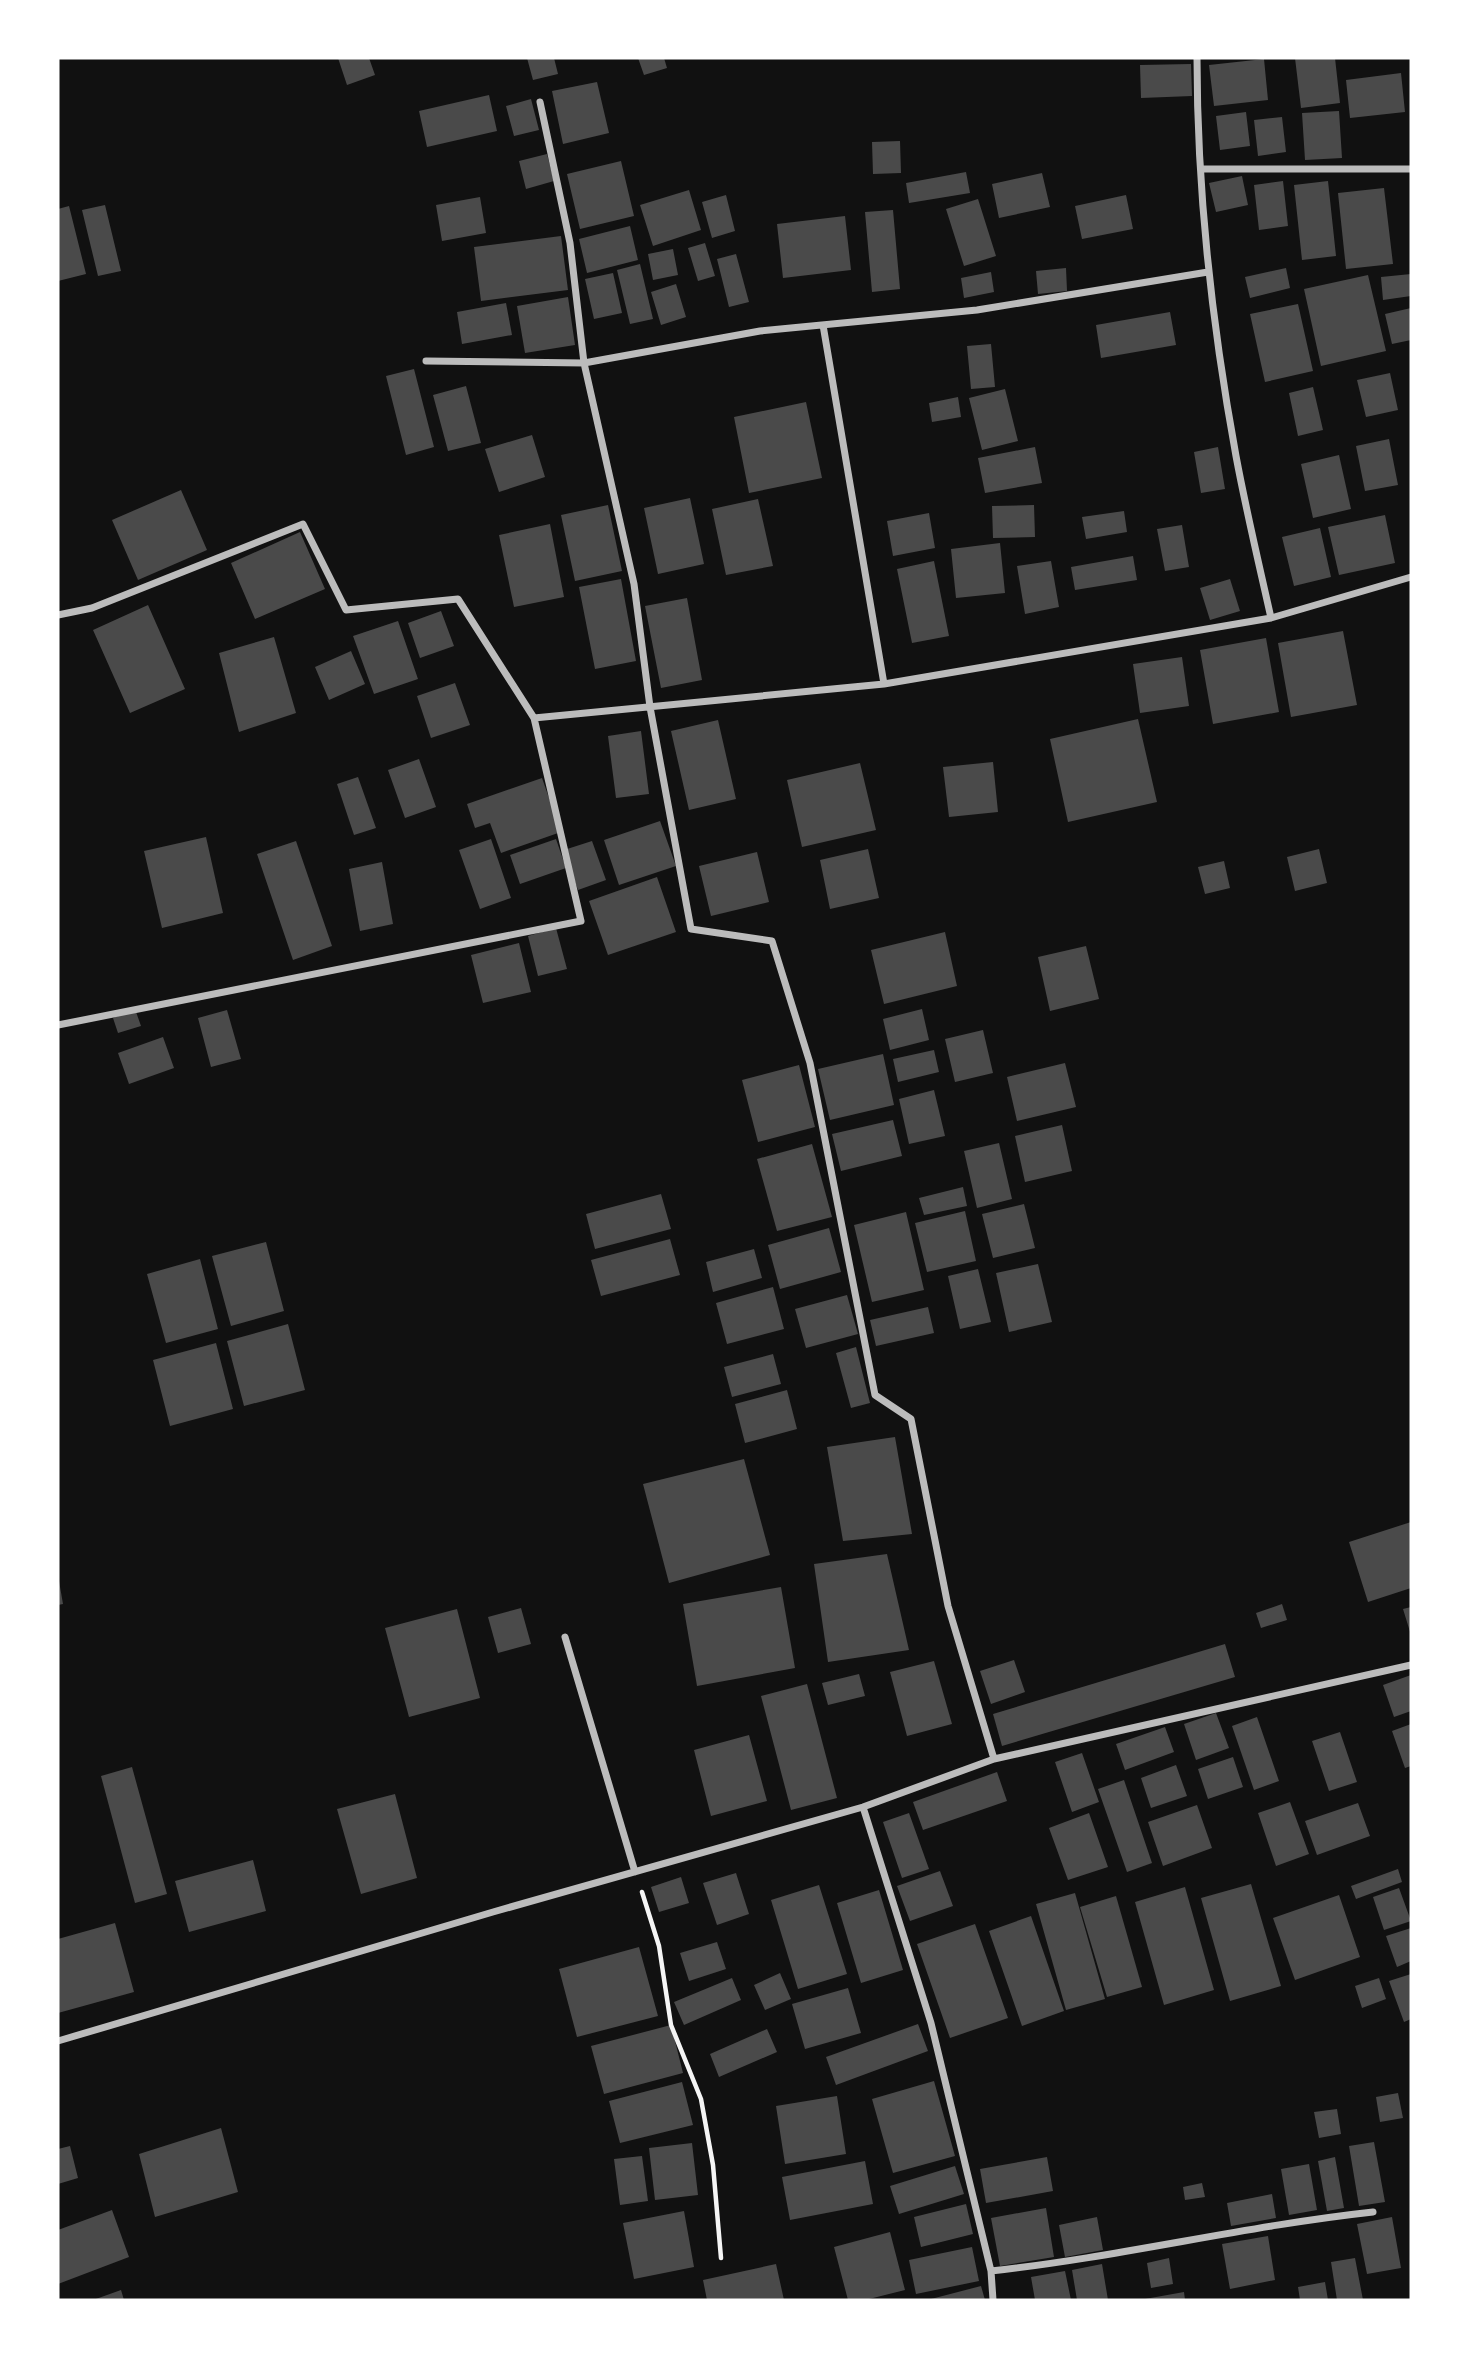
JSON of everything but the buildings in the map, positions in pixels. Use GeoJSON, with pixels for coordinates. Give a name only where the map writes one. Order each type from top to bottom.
{"type":"FeatureCollection","features":[{"type":"Feature","properties":{"kind":"street"},"geometry":{"type":"LineString","coordinates":[[1197,58],[1208,272],[1236,456],[1271,618]]}},
{"type":"Feature","properties":{"kind":"street"},"geometry":{"type":"LineString","coordinates":[[540,102],[570,243],[584,363],[634,584],[650,707],[691,929],[772,941],[810,1063],[875,1395],[911,1419],[948,1606],[994,1759]]}},
{"type":"Feature","properties":{"kind":"street"},"geometry":{"type":"LineString","coordinates":[[1201,169],[1411,169]]}},
{"type":"Feature","properties":{"kind":"street"},"geometry":{"type":"LineString","coordinates":[[426,361],[584,363],[760,331],[977,310],[1208,272]]}},
{"type":"Feature","properties":{"kind":"street"},"geometry":{"type":"LineString","coordinates":[[823,325],[884,684]]}},
{"type":"Feature","properties":{"kind":"street"},"geometry":{"type":"LineString","coordinates":[[58,615],[92,608],[303,524],[346,610],[458,599],[534,718],[581,921],[58,1025]]}},
{"type":"Feature","properties":{"kind":"street"},"geometry":{"type":"LineString","coordinates":[[534,718],[884,684],[1271,618],[1411,577]]}},
{"type":"Feature","properties":{"kind":"street"},"geometry":{"type":"LineString","coordinates":[[565,1637],[635,1872]]}},
{"type":"Feature","properties":{"kind":"street"},"geometry":{"type":"LineString","coordinates":[[58,2041],[863,1807],[994,1759],[1411,1665]]}},
{"type":"Feature","properties":{"kind":"street"},"geometry":{"type":"LineString","coordinates":[[863,1807],[931,2023],[991,2271],[993,2300]]}},
{"type":"Feature","properties":{"kind":"street"},"geometry":{"type":"LineString","coordinates":[[991,2271],[1039,2266],[1295,2221],[1373,2212]]}},
{"type":"Feature","properties":{"kind":"path"},"geometry":{"type":"LineString","coordinates":[[635,1872],[659,1946],[671,2025],[701,2099],[713,2165],[721,2258]]}}]}
